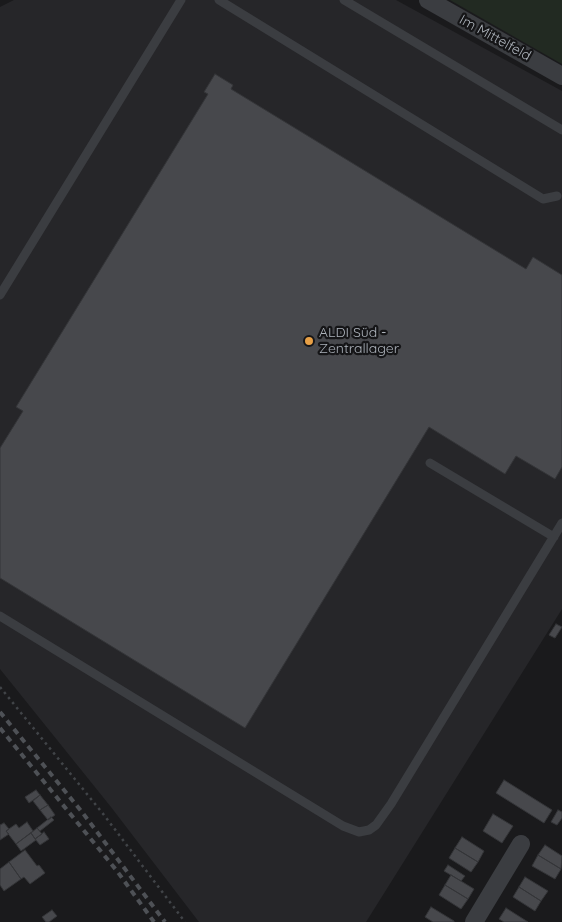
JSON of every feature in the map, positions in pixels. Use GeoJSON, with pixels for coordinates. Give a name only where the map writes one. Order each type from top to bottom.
{"type":"FeatureCollection","features":[{"type":"Feature","properties":{"kind":"street","name":"Im Mittelfeld"},"geometry":{"type":"LineString","coordinates":[[428,0],[562,76]]}},
{"type":"Feature","properties":{"kind":"street"},"geometry":{"type":"LineString","coordinates":[[474,922],[521,844]]}},
{"type":"Feature","properties":{"kind":"lane"},"geometry":{"type":"LineString","coordinates":[[0,295],[181,0]]}},
{"type":"Feature","properties":{"kind":"lane"},"geometry":{"type":"LineString","coordinates":[[220,0],[543,199],[559,198],[562,188]]}},
{"type":"Feature","properties":{"kind":"lane"},"geometry":{"type":"LineString","coordinates":[[344,0],[562,130]]}},
{"type":"Feature","properties":{"kind":"lane"},"geometry":{"type":"LineString","coordinates":[[430,463],[554,537]]}},
{"type":"Feature","properties":{"kind":"lane"},"geometry":{"type":"LineString","coordinates":[[0,616],[343,826],[358,832],[369,830],[384,815],[562,523]]}},
{"type":"Feature","properties":{"kind":"path"},"geometry":{"type":"LineString","coordinates":[[0,687],[104,815],[185,922]]}},
{"type":"Feature","properties":{"kind":"shaded area"},"geometry":{"type":"Polygon","coordinates":[[[14,0],[396,0],[562,91],[562,609],[366,922],[199,922],[111,807],[0,669],[0,7],[14,0]]]}},
{"type":"Feature","properties":{"kind":"shaded area"},"geometry":{"type":"Polygon","coordinates":[[[450,0],[562,0],[562,64],[450,0]]]}},
{"type":"Feature","properties":{"kind":"building","name":"ALDI Süd - Zentrallager"},"geometry":{"type":"Polygon","coordinates":[[[215,74],[233,85],[231,89],[526,269],[533,257],[562,275],[562,467],[555,479],[516,456],[505,474],[429,427],[245,728],[0,578],[0,448],[23,411],[16,407],[208,94],[204,92],[215,74]]]}},
{"type":"Feature","properties":{"kind":"building"},"geometry":{"type":"Polygon","coordinates":[[[556,624],[562,627],[555,638],[549,635],[556,624]]]}},
{"type":"Feature","properties":{"kind":"building"},"geometry":{"type":"Polygon","coordinates":[[[504,780],[552,810],[544,823],[496,793],[504,780]]]}},
{"type":"Feature","properties":{"kind":"building"},"geometry":{"type":"Polygon","coordinates":[[[36,790],[40,795],[29,803],[25,797],[36,790]]]}},
{"type":"Feature","properties":{"kind":"building"},"geometry":{"type":"Polygon","coordinates":[[[40,795],[48,805],[40,810],[33,801],[40,795]]]}},
{"type":"Feature","properties":{"kind":"building"},"geometry":{"type":"Polygon","coordinates":[[[48,805],[55,815],[48,820],[40,810],[48,805]]]}},
{"type":"Feature","properties":{"kind":"building"},"geometry":{"type":"Polygon","coordinates":[[[558,810],[562,812],[562,818],[557,825],[551,822],[558,810]]]}},
{"type":"Feature","properties":{"kind":"building"},"geometry":{"type":"Polygon","coordinates":[[[493,814],[513,826],[502,843],[483,831],[493,814]]]}},
{"type":"Feature","properties":{"kind":"building"},"geometry":{"type":"Polygon","coordinates":[[[51,817],[54,820],[40,831],[37,828],[51,817]]]}},
{"type":"Feature","properties":{"kind":"building"},"geometry":{"type":"Polygon","coordinates":[[[27,822],[33,831],[16,844],[6,831],[16,824],[19,828],[27,822]]]}},
{"type":"Feature","properties":{"kind":"building"},"geometry":{"type":"Polygon","coordinates":[[[4,823],[9,829],[6,831],[9,834],[0,840],[0,825],[4,823]]]}},
{"type":"Feature","properties":{"kind":"building"},"geometry":{"type":"Polygon","coordinates":[[[37,828],[42,834],[35,839],[31,833],[37,828]]]}},
{"type":"Feature","properties":{"kind":"building"},"geometry":{"type":"Polygon","coordinates":[[[44,832],[49,839],[40,845],[35,839],[44,832]]]}},
{"type":"Feature","properties":{"kind":"building"},"geometry":{"type":"Polygon","coordinates":[[[31,833],[36,840],[21,851],[16,844],[31,833]]]}},
{"type":"Feature","properties":{"kind":"building"},"geometry":{"type":"Polygon","coordinates":[[[462,837],[484,851],[478,862],[455,848],[462,837]]]}},
{"type":"Feature","properties":{"kind":"building"},"geometry":{"type":"Polygon","coordinates":[[[545,845],[562,856],[561,869],[538,855],[545,845]]]}},
{"type":"Feature","properties":{"kind":"building"},"geometry":{"type":"Polygon","coordinates":[[[455,848],[478,862],[471,872],[449,858],[455,848]]]}},
{"type":"Feature","properties":{"kind":"building"},"geometry":{"type":"Polygon","coordinates":[[[25,850],[45,873],[30,884],[24,877],[21,879],[9,862],[25,850]]]}},
{"type":"Feature","properties":{"kind":"building"},"geometry":{"type":"Polygon","coordinates":[[[538,855],[561,869],[555,879],[532,866],[538,855]]]}},
{"type":"Feature","properties":{"kind":"building"},"geometry":{"type":"Polygon","coordinates":[[[9,862],[21,879],[4,891],[0,885],[0,869],[9,862]]]}},
{"type":"Feature","properties":{"kind":"building"},"geometry":{"type":"Polygon","coordinates":[[[448,865],[465,876],[461,881],[444,871],[448,865]]]}},
{"type":"Feature","properties":{"kind":"building"},"geometry":{"type":"Polygon","coordinates":[[[451,875],[474,889],[468,899],[445,885],[451,875]]]}},
{"type":"Feature","properties":{"kind":"building"},"geometry":{"type":"Polygon","coordinates":[[[525,877],[548,891],[541,901],[519,887],[525,877]]]}},
{"type":"Feature","properties":{"kind":"building"},"geometry":{"type":"Polygon","coordinates":[[[445,885],[468,899],[461,909],[439,895],[445,885]]]}},
{"type":"Feature","properties":{"kind":"building"},"geometry":{"type":"Polygon","coordinates":[[[519,887],[541,901],[535,911],[513,897],[519,887]]]}},
{"type":"Feature","properties":{"kind":"building"},"geometry":{"type":"Polygon","coordinates":[[[431,907],[454,922],[433,922],[425,917],[431,907]]]}},
{"type":"Feature","properties":{"kind":"building"},"geometry":{"type":"Polygon","coordinates":[[[506,908],[528,922],[504,922],[499,919],[506,908]]]}},
{"type":"Feature","properties":{"kind":"building"},"geometry":{"type":"Polygon","coordinates":[[[52,910],[57,916],[46,922],[42,917],[52,910]]]}},
{"type":"Feature","properties":{"kind":"railway"},"geometry":{"type":"LineString","coordinates":[[0,712],[82,812],[165,922]]}},
{"type":"Feature","properties":{"kind":"railway"},"geometry":{"type":"LineString","coordinates":[[0,728],[117,871],[154,922]]}},
{"type":"Feature","properties":{"kind":"place","name":"ALDI Süd - Zentrallager"},"geometry":{"type":"Point","coordinates":[309,341]}}]}
